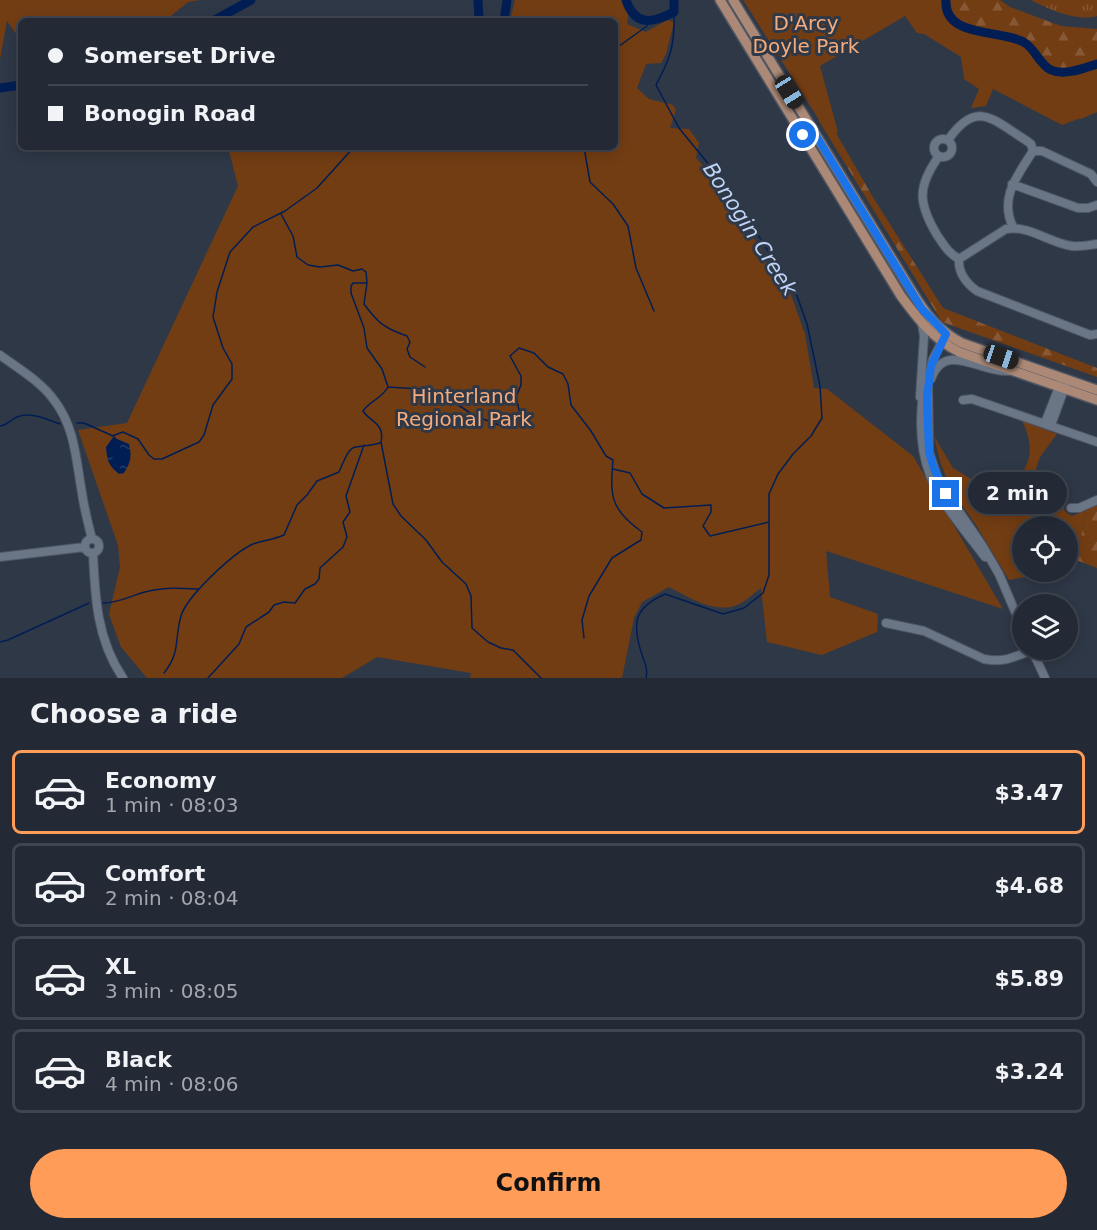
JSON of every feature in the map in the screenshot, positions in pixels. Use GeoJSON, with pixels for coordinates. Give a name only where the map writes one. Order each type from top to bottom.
{"type":"FeatureCollection","features":[{"type":"Feature","properties":{"kind":"main road"},"geometry":{"type":"LineString","coordinates":[[720,0],[901,296],[922,324],[968,356],[1009,371],[1097,390]]}},
{"type":"Feature","properties":{"kind":"main road"},"geometry":{"type":"LineString","coordinates":[[733,0],[942,338],[981,350],[1097,400]]}},
{"type":"Feature","properties":{"kind":"main road"},"geometry":{"type":"LineString","coordinates":[[803,135],[812,129]]}},
{"type":"Feature","properties":{"kind":"street"},"geometry":{"type":"LineString","coordinates":[[948,140],[962,122],[973,116],[982,116],[993,119],[1031,144],[1033,151],[1012,184],[1008,197],[1008,218],[1013,227]]}},
{"type":"Feature","properties":{"kind":"street"},"geometry":{"type":"LineString","coordinates":[[940,139],[948,140],[952,145],[951,152],[947,156],[939,156],[934,151],[935,142],[940,139]]}},
{"type":"Feature","properties":{"kind":"street"},"geometry":{"type":"LineString","coordinates":[[1033,151],[1042,151],[1091,174],[1097,182]]}},
{"type":"Feature","properties":{"kind":"street"},"geometry":{"type":"LineString","coordinates":[[939,156],[924,181],[924,209],[949,254],[959,259]]}},
{"type":"Feature","properties":{"kind":"street"},"geometry":{"type":"LineString","coordinates":[[1091,174],[1097,166]]}},
{"type":"Feature","properties":{"kind":"street"},"geometry":{"type":"LineString","coordinates":[[1012,184],[1078,208],[1097,205]]}},
{"type":"Feature","properties":{"kind":"street"},"geometry":{"type":"LineString","coordinates":[[959,259],[1006,228],[1013,227],[1023,228],[1070,246],[1097,244]]}},
{"type":"Feature","properties":{"kind":"street"},"geometry":{"type":"LineString","coordinates":[[959,259],[958,269],[969,286],[977,291],[1090,335],[1097,334]]}},
{"type":"Feature","properties":{"kind":"street"},"geometry":{"type":"LineString","coordinates":[[922,324],[924,336],[920,384],[929,452],[947,500],[960,519],[958,524]]}},
{"type":"Feature","properties":{"kind":"street"},"geometry":{"type":"LineString","coordinates":[[942,338],[933,359],[924,404],[922,445],[928,473],[939,497],[1002,584]]}},
{"type":"Feature","properties":{"kind":"street"},"geometry":{"type":"LineString","coordinates":[[0,355],[39,384],[63,413],[75,450],[81,492],[92,539]]}},
{"type":"Feature","properties":{"kind":"street"},"geometry":{"type":"LineString","coordinates":[[924,404],[933,375],[945,361],[959,359],[997,372],[1009,371]]}},
{"type":"Feature","properties":{"kind":"street"},"geometry":{"type":"LineString","coordinates":[[1048,424],[1064,384]]}},
{"type":"Feature","properties":{"kind":"street"},"geometry":{"type":"LineString","coordinates":[[963,400],[972,399],[1097,442]]}},
{"type":"Feature","properties":{"kind":"street"},"geometry":{"type":"LineString","coordinates":[[939,482],[993,562],[1012,606]]}},
{"type":"Feature","properties":{"kind":"street"},"geometry":{"type":"LineString","coordinates":[[1071,508],[1079,508],[1097,500]]}},
{"type":"Feature","properties":{"kind":"street"},"geometry":{"type":"LineString","coordinates":[[92,539],[97,540],[100,545],[93,553],[88,552],[85,547],[87,541],[92,539]]}},
{"type":"Feature","properties":{"kind":"street"},"geometry":{"type":"LineString","coordinates":[[0,557],[85,547]]}},
{"type":"Feature","properties":{"kind":"street"},"geometry":{"type":"LineString","coordinates":[[93,553],[95,599],[102,636],[114,665],[123,678]]}},
{"type":"Feature","properties":{"kind":"street"},"geometry":{"type":"LineString","coordinates":[[886,623],[924,632],[984,659],[1006,661],[1012,658]]}},
{"type":"Feature","properties":{"kind":"street"},"geometry":{"type":"LineString","coordinates":[[1037,660],[1045,678]]}},
{"type":"Feature","properties":{"kind":"green space"},"geometry":{"type":"Polygon","coordinates":[[[0,0],[200,0],[188,2],[169,18],[18,18],[18,37],[7,21],[0,59],[0,0]]]}},
{"type":"Feature","properties":{"kind":"green space","name":"Hinterland Regional Park"},"geometry":{"type":"Polygon","coordinates":[[[515,0],[631,0],[627,24],[646,32],[667,20],[674,22],[666,54],[661,63],[646,64],[637,88],[649,99],[673,105],[676,110],[670,128],[689,129],[699,143],[696,158],[715,179],[791,295],[805,334],[814,388],[827,389],[913,456],[1003,609],[826,551],[830,597],[878,614],[877,632],[822,655],[767,642],[761,588],[743,602],[729,607],[702,603],[669,587],[642,602],[634,618],[622,678],[470,678],[471,673],[377,657],[342,678],[147,678],[121,647],[109,614],[120,567],[118,545],[78,430],[127,423],[238,186],[229,150],[618,150],[618,18],[511,18],[515,0]]]}},
{"type":"Feature","properties":{"kind":"green space","name":"D'Arcy Doyle Park"},"geometry":{"type":"Polygon","coordinates":[[[743,0],[946,0],[948,12],[954,21],[976,31],[1025,43],[1051,70],[1068,72],[1097,64],[1097,112],[1062,125],[993,89],[986,106],[971,108],[979,89],[964,79],[961,57],[924,34],[917,33],[905,16],[820,66],[838,132],[830,137],[743,0]]]}},
{"type":"Feature","properties":{"kind":"green space"},"geometry":{"type":"Polygon","coordinates":[[[910,0],[1000,0],[1010,7],[1061,26],[1097,29],[1097,112],[1081,119],[996,76],[905,14],[818,66],[836,133],[874,199],[943,308],[1097,368],[1097,377],[942,322],[819,121],[807,65],[910,0]]]}},
{"type":"Feature","properties":{"kind":"green space"},"geometry":{"type":"Polygon","coordinates":[[[1031,0],[1097,0],[1097,16],[1072,16],[1054,11],[1031,0]]]}},
{"type":"Feature","properties":{"kind":"green space"},"geometry":{"type":"Polygon","coordinates":[[[1022,421],[1057,434],[1040,457],[1034,475],[1042,479],[1062,499],[1064,509],[1072,516],[1012,516],[1012,579],[1009,580],[976,525],[950,488],[934,436],[953,468],[991,491],[1017,477],[1023,471],[1030,453],[1027,433],[1022,421]]]}},
{"type":"Feature","properties":{"kind":"green space"},"geometry":{"type":"Polygon","coordinates":[[[1097,505],[1097,568],[1078,561],[1086,510],[1097,505]]]}},
{"type":"Feature","properties":{"kind":"green space"},"geometry":{"type":"Polygon","coordinates":[[[1086,510],[1078,550],[1078,516],[1072,516],[1086,510]]]}},
{"type":"Feature","properties":{"kind":"water"},"geometry":{"type":"Polygon","coordinates":[[[114,436],[129,444],[130,459],[124,473],[119,474],[110,465],[107,455],[106,447],[114,436]]]}},
{"type":"Feature","properties":{"kind":"waterway"},"geometry":{"type":"LineString","coordinates":[[218,18],[251,0]]}},
{"type":"Feature","properties":{"kind":"waterway"},"geometry":{"type":"LineString","coordinates":[[478,0],[479,18]]}},
{"type":"Feature","properties":{"kind":"waterway"},"geometry":{"type":"LineString","coordinates":[[504,18],[507,0]]}},
{"type":"Feature","properties":{"kind":"waterway"},"geometry":{"type":"LineString","coordinates":[[626,0],[634,15],[646,20],[659,19],[674,12],[674,0]]}},
{"type":"Feature","properties":{"kind":"waterway"},"geometry":{"type":"LineString","coordinates":[[946,0],[948,12],[954,21],[976,31],[1025,43],[1051,70],[1068,72],[1097,64]]}},
{"type":"Feature","properties":{"kind":"waterway","name":"Bonogin Creek"},"geometry":{"type":"LineString","coordinates":[[646,678],[636,626],[641,611],[654,599],[665,594],[723,614],[744,608],[763,593],[769,575],[769,494],[778,474],[811,436],[822,418],[820,386],[807,324],[797,296],[728,188],[679,128],[656,85],[671,50],[674,12]]}},
{"type":"Feature","properties":{"kind":"waterway"},"geometry":{"type":"LineString","coordinates":[[618,47],[647,26],[648,20]]}},
{"type":"Feature","properties":{"kind":"waterway"},"geometry":{"type":"LineString","coordinates":[[0,88],[18,85]]}},
{"type":"Feature","properties":{"kind":"waterway"},"geometry":{"type":"LineString","coordinates":[[112,436],[123,432],[138,439],[154,459],[162,459],[199,442],[204,435],[213,405],[232,379],[232,364],[223,348],[213,317],[217,292],[230,252],[253,227],[285,211],[317,188],[351,150]]}},
{"type":"Feature","properties":{"kind":"waterway"},"geometry":{"type":"LineString","coordinates":[[585,150],[590,182],[613,204],[628,226],[636,268],[654,311]]}},
{"type":"Feature","properties":{"kind":"waterway"},"geometry":{"type":"LineString","coordinates":[[281,214],[293,236],[297,257],[308,265],[320,267],[338,265],[353,271],[362,269],[366,272],[364,304],[382,324],[407,336],[410,342],[407,349],[410,357],[425,367]]}},
{"type":"Feature","properties":{"kind":"waterway"},"geometry":{"type":"LineString","coordinates":[[367,283],[353,283],[351,293],[364,328],[367,348],[382,369],[388,387],[363,411],[381,431],[393,504],[401,516],[426,540],[442,562],[466,584],[471,596],[472,628],[488,642],[513,650],[541,678]]}},
{"type":"Feature","properties":{"kind":"waterway"},"geometry":{"type":"LineString","coordinates":[[388,387],[435,390],[475,416],[499,425],[512,425],[520,414],[516,397],[521,385],[521,376],[510,356],[519,348],[534,353],[548,367],[563,374],[568,384],[571,405],[606,456],[613,460],[612,493],[614,501],[631,524],[642,532],[641,540],[612,558],[589,596],[582,620],[584,638]]}},
{"type":"Feature","properties":{"kind":"waterway"},"geometry":{"type":"LineString","coordinates":[[0,426],[22,415],[39,417],[60,424]]}},
{"type":"Feature","properties":{"kind":"waterway"},"geometry":{"type":"LineString","coordinates":[[77,423],[84,423],[113,436]]}},
{"type":"Feature","properties":{"kind":"waterway"},"geometry":{"type":"LineString","coordinates":[[164,673],[173,659],[181,616],[201,587],[223,565],[244,549],[284,535],[297,505],[317,481],[339,472],[350,450],[380,443]]}},
{"type":"Feature","properties":{"kind":"waterway"},"geometry":{"type":"LineString","coordinates":[[208,678],[239,644],[246,627],[269,612],[274,605],[284,602],[295,603],[305,589],[319,579],[320,568],[343,547],[347,537],[343,522],[350,512],[346,496],[364,445]]}},
{"type":"Feature","properties":{"kind":"waterway"},"geometry":{"type":"LineString","coordinates":[[613,469],[630,473],[642,494],[664,508],[711,505],[711,512],[703,526],[710,536],[769,522]]}},
{"type":"Feature","properties":{"kind":"waterway"},"geometry":{"type":"LineString","coordinates":[[103,603],[119,601],[158,589],[198,589]]}},
{"type":"Feature","properties":{"kind":"waterway"},"geometry":{"type":"LineString","coordinates":[[0,642],[89,603]]}},
{"type":"Feature","properties":{"kind":"route"},"geometry":{"type":"LineString","coordinates":[[803,135],[812,129],[922,309],[946,334],[933,359],[927,397],[929,452],[939,482],[946,494]]}}]}
